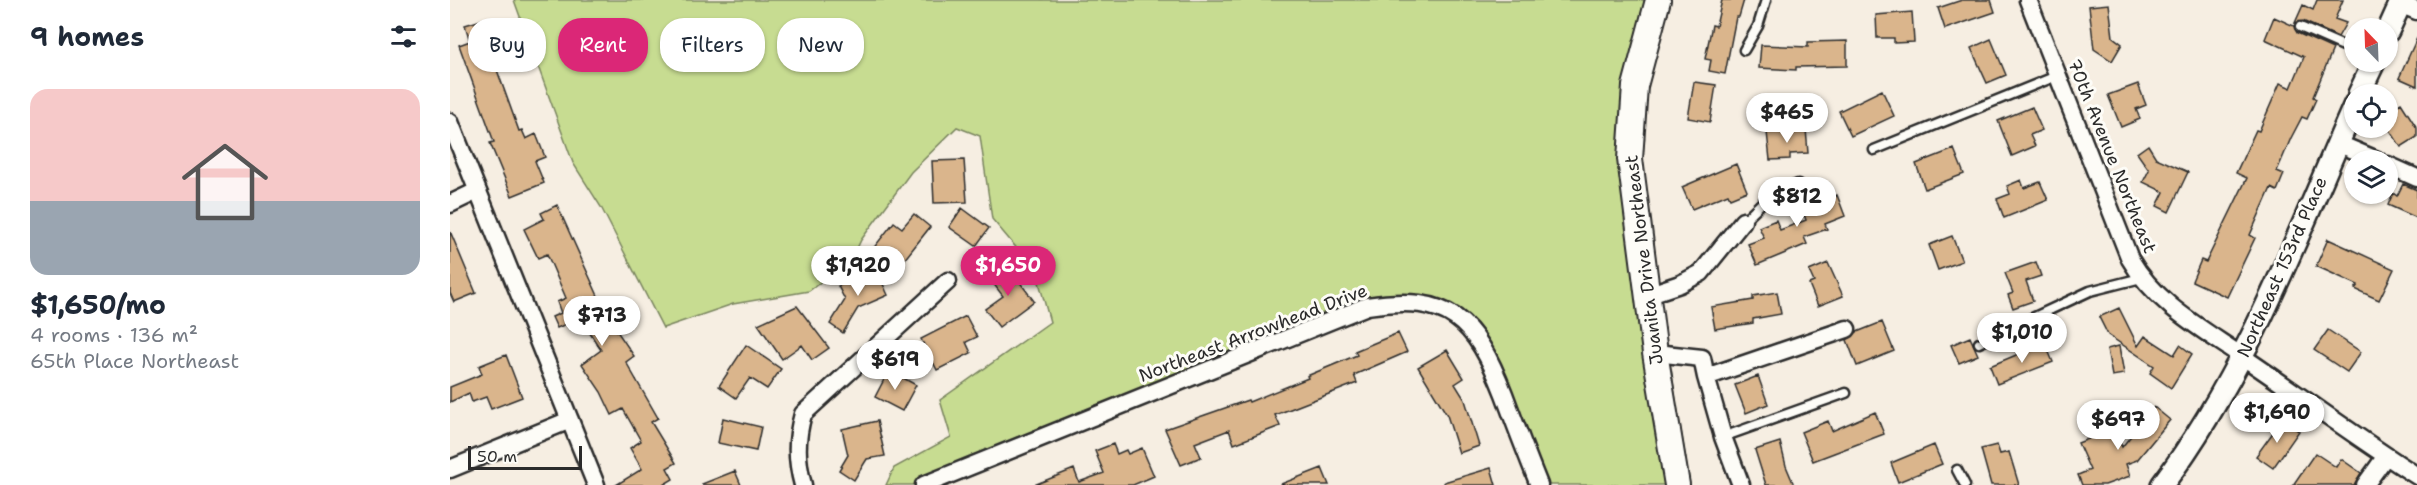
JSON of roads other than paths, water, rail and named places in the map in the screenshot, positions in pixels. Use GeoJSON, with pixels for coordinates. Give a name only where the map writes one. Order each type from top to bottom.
{"type":"FeatureCollection","features":[{"type":"Feature","properties":{"kind":"main road","name":"Juanita Drive Northeast"},"geometry":{"type":"LineString","coordinates":[[1658,0],[1635,86],[1630,159],[1655,353],[1677,485]]}},
{"type":"Feature","properties":{"kind":"street","name":"70th Avenue Northeast"},"geometry":{"type":"LineString","coordinates":[[2028,0],[2126,250],[2141,278],[2164,303],[2417,476]]}},
{"type":"Feature","properties":{"kind":"street"},"geometry":{"type":"LineString","coordinates":[[2397,18],[2406,5]]}},
{"type":"Feature","properties":{"kind":"street"},"geometry":{"type":"LineString","coordinates":[[450,122],[596,485]]}},
{"type":"Feature","properties":{"kind":"street","name":"Northeast 153rd Place"},"geometry":{"type":"LineString","coordinates":[[2162,485],[2201,431],[2242,356],[2344,128]]}},
{"type":"Feature","properties":{"kind":"street"},"geometry":{"type":"LineString","coordinates":[[2337,143],[2353,150]]}},
{"type":"Feature","properties":{"kind":"street"},"geometry":{"type":"LineString","coordinates":[[2398,169],[2417,178]]}},
{"type":"Feature","properties":{"kind":"street"},"geometry":{"type":"LineString","coordinates":[[450,204],[477,191]]}},
{"type":"Feature","properties":{"kind":"street"},"geometry":{"type":"LineString","coordinates":[[1647,295],[1680,284],[1701,273],[1743,221]]}},
{"type":"Feature","properties":{"kind":"street"},"geometry":{"type":"LineString","coordinates":[[802,485],[797,463],[797,437],[803,414],[948,281]]}},
{"type":"Feature","properties":{"kind":"street","name":"Northeast Arrowhead Drive"},"geometry":{"type":"LineString","coordinates":[[924,485],[1367,306],[1395,301],[1420,302],[1437,308],[1458,318],[1475,333],[1490,358],[1539,485]]}},
{"type":"Feature","properties":{"kind":"street"},"geometry":{"type":"LineString","coordinates":[[1706,377],[1847,329]]}},
{"type":"Feature","properties":{"kind":"street"},"geometry":{"type":"LineString","coordinates":[[1655,353],[1702,358],[1723,437],[1741,485]]}},
{"type":"Feature","properties":{"kind":"street"},"geometry":{"type":"LineString","coordinates":[[450,469],[570,420]]}},
{"type":"Feature","properties":{"kind":"street"},"geometry":{"type":"LineString","coordinates":[[2365,485],[2386,456]]}},
{"type":"Feature","properties":{"kind":"lane"},"geometry":{"type":"LineString","coordinates":[[1744,50],[1758,26],[1766,0]]}},
{"type":"Feature","properties":{"kind":"lane"},"geometry":{"type":"LineString","coordinates":[[2300,27],[2344,46]]}},
{"type":"Feature","properties":{"kind":"lane"},"geometry":{"type":"LineString","coordinates":[[1874,150],[2059,75]]}},
{"type":"Feature","properties":{"kind":"lane"},"geometry":{"type":"LineString","coordinates":[[1743,221],[1768,197],[1798,184]]}},
{"type":"Feature","properties":{"kind":"lane"},"geometry":{"type":"LineString","coordinates":[[1979,343],[2090,291],[2141,278]]}},
{"type":"Feature","properties":{"kind":"lane"},"geometry":{"type":"LineString","coordinates":[[1723,437],[1846,393]]}},
{"type":"Feature","properties":{"kind":"lane"},"geometry":{"type":"LineString","coordinates":[[1957,470],[1965,485]]}}]}
